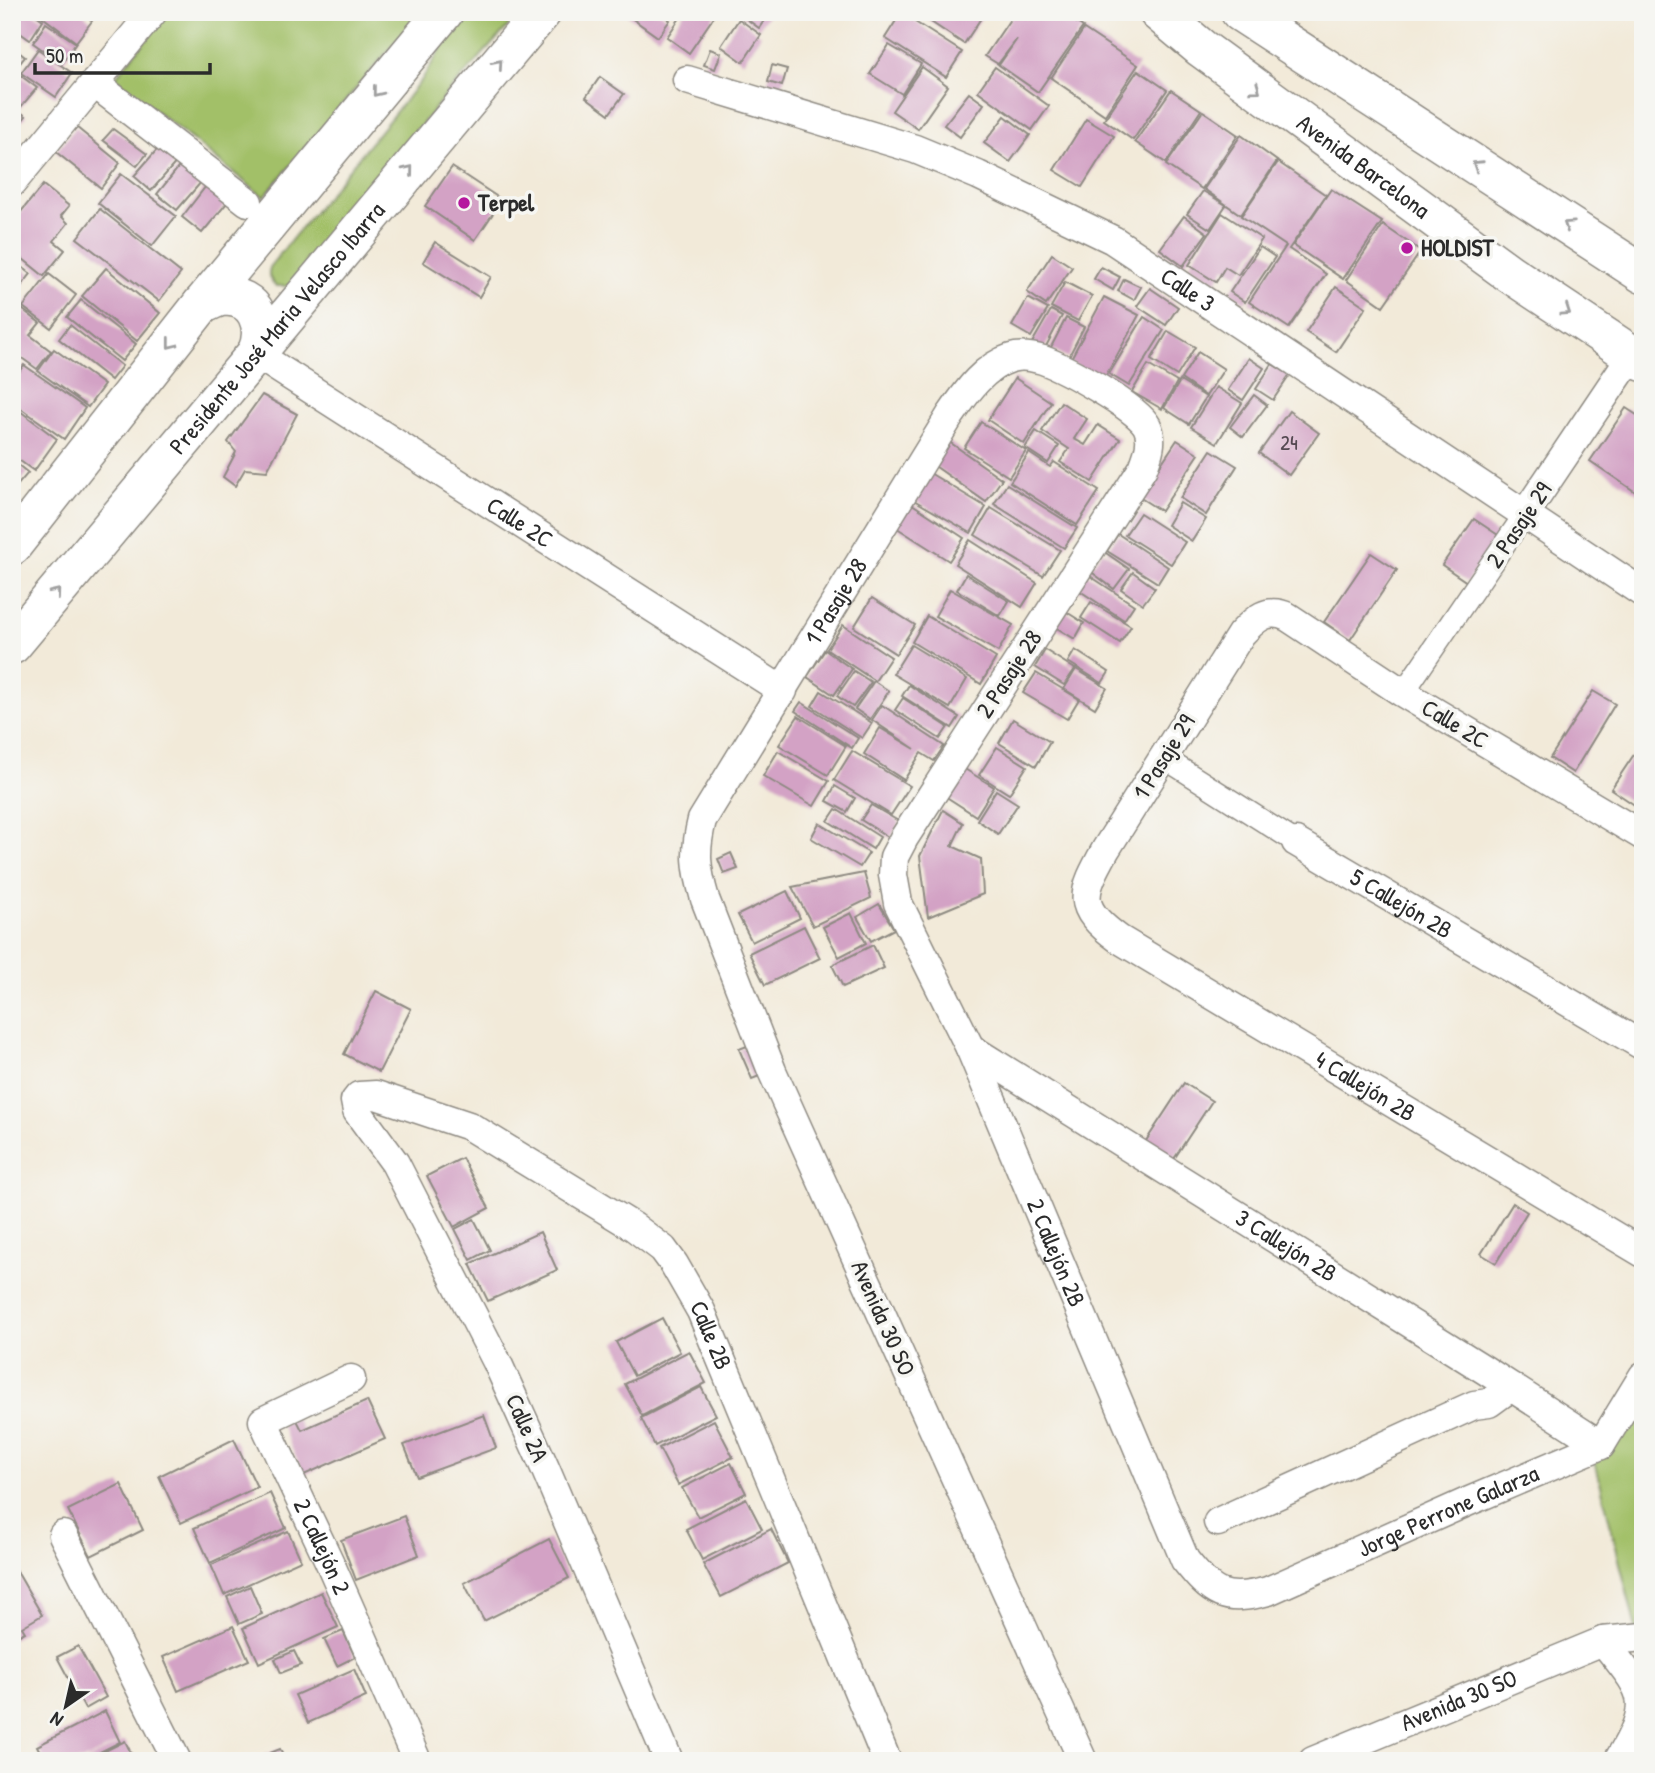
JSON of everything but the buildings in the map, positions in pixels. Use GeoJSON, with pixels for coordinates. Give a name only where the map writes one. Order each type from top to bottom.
{"type":"FeatureCollection","features":[{"type":"Feature","properties":{"kind":"main road"},"geometry":{"type":"LineString","coordinates":[[12,546],[202,304],[444,12]]}},
{"type":"Feature","properties":{"kind":"main road","name":"Presidente José Maria Velasco Ibarra"},"geometry":{"type":"LineString","coordinates":[[12,645],[542,12]]}},
{"type":"Feature","properties":{"kind":"main road"},"geometry":{"type":"LineString","coordinates":[[1135,12],[1201,48]]}},
{"type":"Feature","properties":{"kind":"main road","name":"Avenida Barcelona"},"geometry":{"type":"LineString","coordinates":[[1158,12],[1201,48],[1509,273],[1638,359]]}},
{"type":"Feature","properties":{"kind":"main road"},"geometry":{"type":"LineString","coordinates":[[1240,12],[1643,274]]}},
{"type":"Feature","properties":{"kind":"main road"},"geometry":{"type":"LineString","coordinates":[[255,242],[250,262],[252,272],[263,289],[281,297],[302,295],[311,289]]}},
{"type":"Feature","properties":{"kind":"main road"},"geometry":{"type":"LineString","coordinates":[[202,304],[222,297],[232,298],[251,307],[262,325],[256,354]]}},
{"type":"Feature","properties":{"kind":"street"},"geometry":{"type":"LineString","coordinates":[[12,183],[153,12]]}},
{"type":"Feature","properties":{"kind":"street","name":"Calle 3"},"geometry":{"type":"LineString","coordinates":[[687,80],[915,149],[978,175],[1112,240],[1643,593]]}},
{"type":"Feature","properties":{"kind":"street"},"geometry":{"type":"LineString","coordinates":[[94,83],[248,202]]}},
{"type":"Feature","properties":{"kind":"street","name":"Calle 2C"},"geometry":{"type":"LineString","coordinates":[[256,354],[783,691]]}},
{"type":"Feature","properties":{"kind":"street","name":"1 Pasaje 28"},"geometry":{"type":"LineString","coordinates":[[697,870],[696,846],[702,820],[968,391],[996,365],[1014,357],[1028,356],[1044,360],[1121,402],[1137,414],[1147,427],[1150,438],[1149,452]]}},
{"type":"Feature","properties":{"kind":"street","name":"2 Pasaje 29"},"geometry":{"type":"LineString","coordinates":[[1403,693],[1525,514],[1638,359]]}},
{"type":"Feature","properties":{"kind":"street","name":"2 Pasaje 28"},"geometry":{"type":"LineString","coordinates":[[898,903],[893,876],[894,857],[904,838],[1143,468],[1149,452]]}},
{"type":"Feature","properties":{"kind":"street","name":"Calle 2C"},"geometry":{"type":"LineString","coordinates":[[1268,613],[1279,613],[1288,617],[1403,693],[1643,836]]}},
{"type":"Feature","properties":{"kind":"street","name":"1 Pasaje 29"},"geometry":{"type":"LineString","coordinates":[[1091,915],[1086,899],[1095,870],[1241,634],[1258,616],[1268,613]]}},
{"type":"Feature","properties":{"kind":"street","name":"5 Callejón 2B"},"geometry":{"type":"LineString","coordinates":[[1164,758],[1296,842],[1643,1046]]}},
{"type":"Feature","properties":{"kind":"street","name":"Avenida 30 SO"},"geometry":{"type":"LineString","coordinates":[[697,870],[705,899],[772,1071],[1083,1761]]}},
{"type":"Feature","properties":{"kind":"street","name":"2 Callejón 2B"},"geometry":{"type":"LineString","coordinates":[[898,903],[970,1048],[1185,1560],[1202,1581],[1221,1595]]}},
{"type":"Feature","properties":{"kind":"street","name":"4 Callejón 2B"},"geometry":{"type":"LineString","coordinates":[[1091,915],[1119,939],[1643,1254]]}},
{"type":"Feature","properties":{"kind":"street","name":"3 Callejón 2B"},"geometry":{"type":"LineString","coordinates":[[970,1048],[1601,1445]]}},
{"type":"Feature","properties":{"kind":"street","name":"Calle 2B"},"geometry":{"type":"LineString","coordinates":[[357,1111],[354,1105],[356,1098],[368,1094],[469,1126],[634,1227],[663,1249],[701,1311],[887,1761]]}},
{"type":"Feature","properties":{"kind":"street","name":"Calle 2A"},"geometry":{"type":"LineString","coordinates":[[357,1111],[395,1163],[498,1364],[669,1761]]}},
{"type":"Feature","properties":{"kind":"street"},"geometry":{"type":"LineString","coordinates":[[1474,1405],[1485,1370]]}},
{"type":"Feature","properties":{"kind":"street"},"geometry":{"type":"LineString","coordinates":[[1601,1445],[1643,1376]]}},
{"type":"Feature","properties":{"kind":"street","name":"2 Callejón 2"},"geometry":{"type":"LineString","coordinates":[[351,1379],[263,1422],[329,1561],[417,1761]]}},
{"type":"Feature","properties":{"kind":"street"},"geometry":{"type":"LineString","coordinates":[[1218,1521],[1474,1405],[1489,1404],[1511,1387]]}},
{"type":"Feature","properties":{"kind":"street","name":"Jorge Perrone Galarza"},"geometry":{"type":"LineString","coordinates":[[1221,1595],[1232,1598],[1247,1597],[1269,1591],[1601,1445]]}},
{"type":"Feature","properties":{"kind":"street"},"geometry":{"type":"LineString","coordinates":[[63,1535],[177,1761]]}},
{"type":"Feature","properties":{"kind":"street","name":"Avenida 30 SO"},"geometry":{"type":"LineString","coordinates":[[1313,1761],[1602,1641],[1643,1637]]}},
{"type":"Feature","properties":{"kind":"street"},"geometry":{"type":"LineString","coordinates":[[1602,1641],[1630,1676],[1643,1705],[1642,1719],[1637,1731],[1618,1761]]}},
{"type":"Feature","properties":{"kind":"green space"},"geometry":{"type":"Polygon","coordinates":[[[168,12],[421,12],[264,197],[115,78],[168,12]]]}},
{"type":"Feature","properties":{"kind":"green space"},"geometry":{"type":"Polygon","coordinates":[[[464,12],[521,12],[445,96],[290,286],[276,286],[269,277],[271,265],[421,81],[464,12]]]}},
{"type":"Feature","properties":{"kind":"green space"},"geometry":{"type":"Polygon","coordinates":[[[1643,1369],[1643,1638],[1638,1637],[1592,1449],[1643,1369]]]}},
{"type":"Feature","properties":{"kind":"place","name":"Terpel"},"geometry":{"type":"Point","coordinates":[464,203]}},
{"type":"Feature","properties":{"kind":"place","name":"HOLDIST"},"geometry":{"type":"Point","coordinates":[1407,248]}}]}
